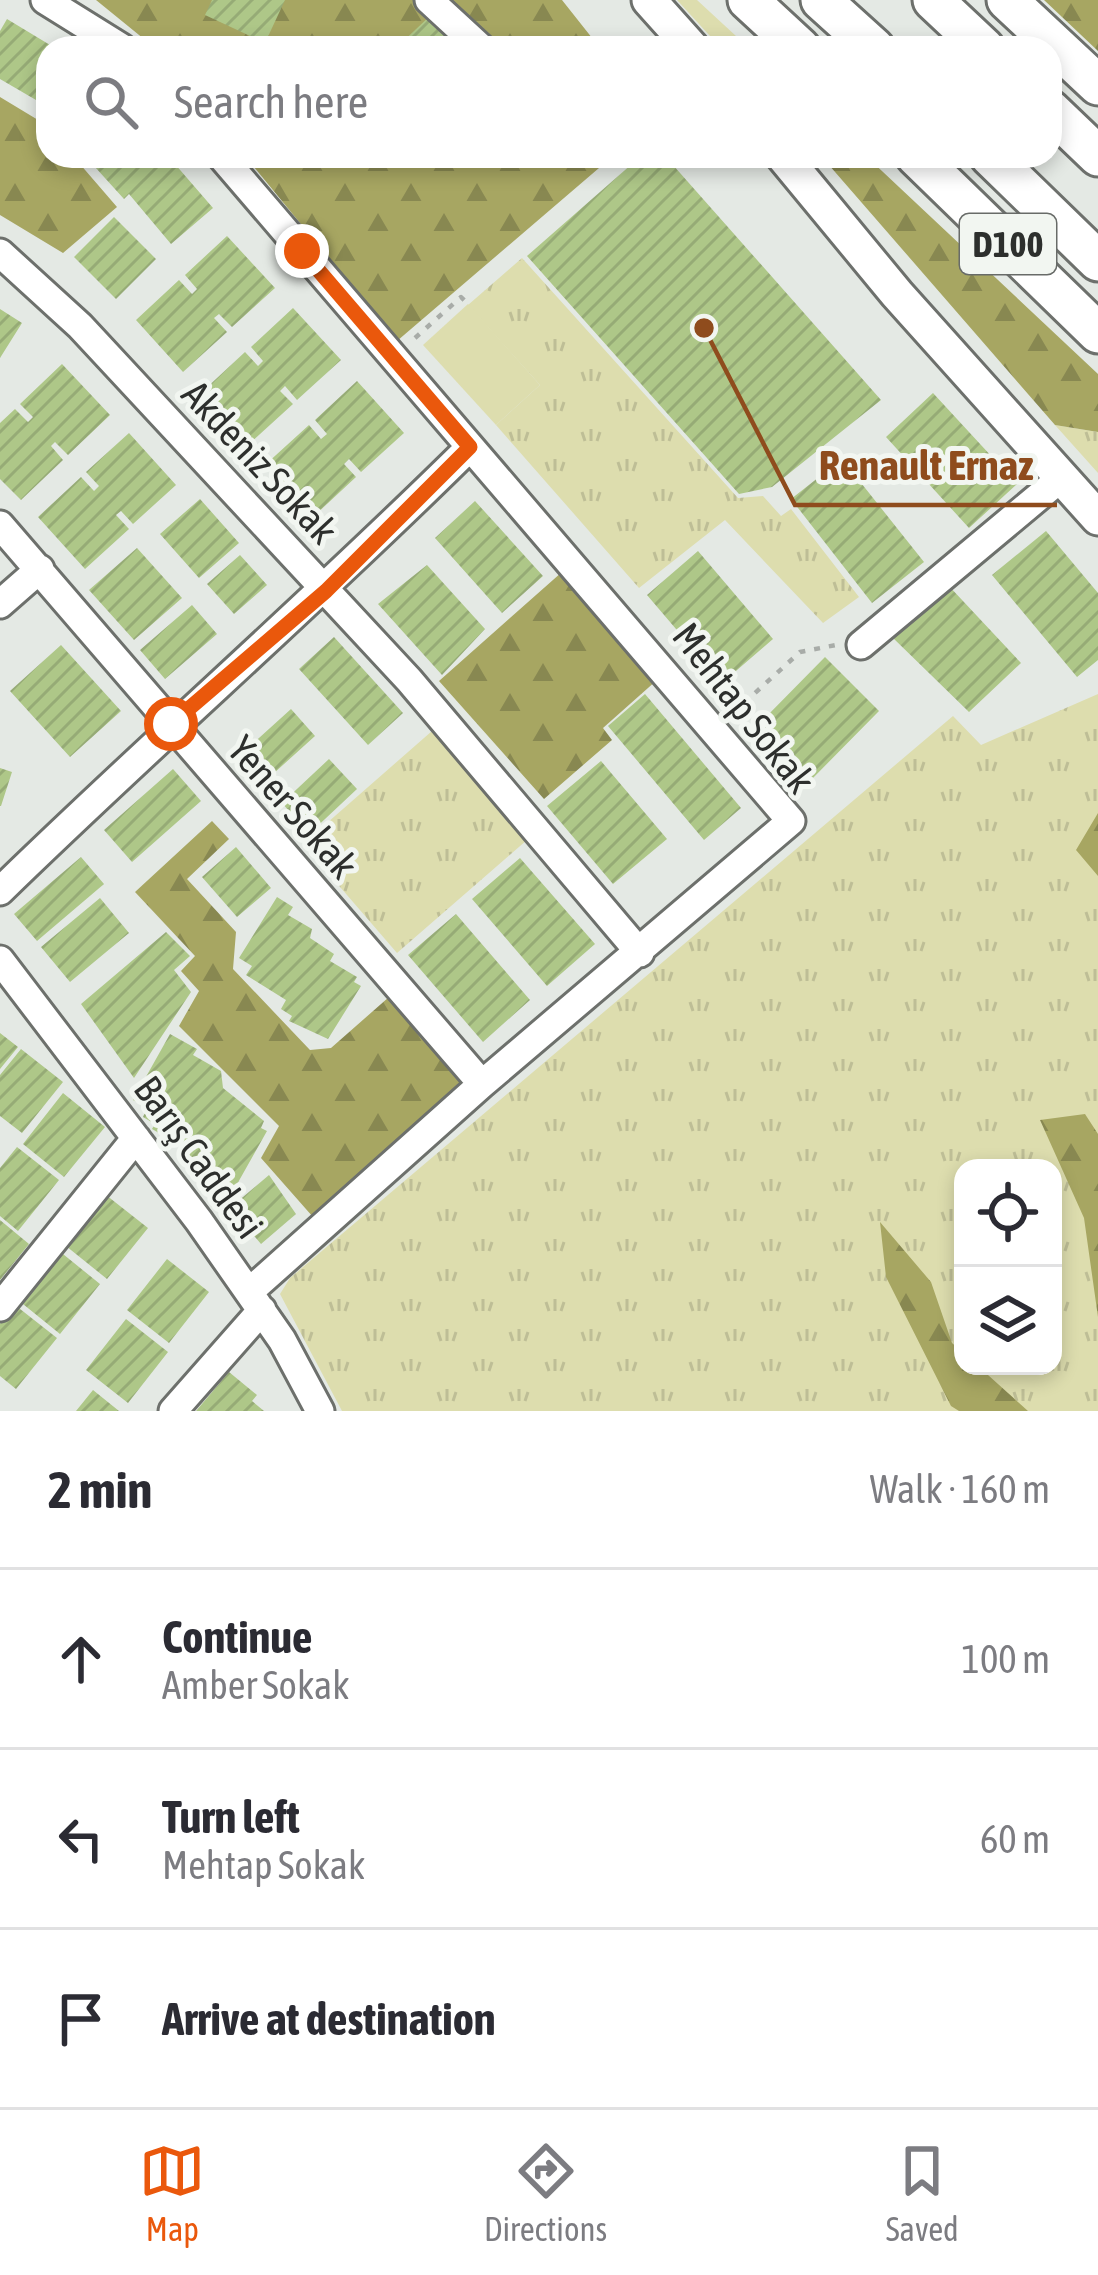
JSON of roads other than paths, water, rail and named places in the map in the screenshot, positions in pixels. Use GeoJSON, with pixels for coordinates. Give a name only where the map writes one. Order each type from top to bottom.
{"type":"FeatureCollection","features":[{"type":"Feature","properties":{"kind":"highway"},"geometry":{"type":"LineString","coordinates":[[748,0],[787,36]]}},
{"type":"Feature","properties":{"kind":"highway"},"geometry":{"type":"LineString","coordinates":[[821,0],[861,36]]}},
{"type":"Feature","properties":{"kind":"highway"},"geometry":{"type":"LineString","coordinates":[[933,0],[971,36]]}},
{"type":"Feature","properties":{"kind":"highway"},"geometry":{"type":"LineString","coordinates":[[1007,0],[1046,36]]}},
{"type":"Feature","properties":{"kind":"highway"},"geometry":{"type":"LineString","coordinates":[[1062,51],[1098,85]]}},
{"type":"Feature","properties":{"kind":"highway"},"geometry":{"type":"LineString","coordinates":[[1062,122],[1098,156]]}},
{"type":"Feature","properties":{"kind":"highway","name":"D100"},"geometry":{"type":"LineString","coordinates":[[928,168],[1098,333]]}},
{"type":"Feature","properties":{"kind":"highway","name":"D100"},"geometry":{"type":"LineString","coordinates":[[1002,168],[1098,261]]}},
{"type":"Feature","properties":{"kind":"main road"},"geometry":{"type":"LineString","coordinates":[[649,0],[681,36]]}},
{"type":"Feature","properties":{"kind":"main road"},"geometry":{"type":"LineString","coordinates":[[793,168],[1098,518]]}},
{"type":"Feature","properties":{"kind":"street"},"geometry":{"type":"LineString","coordinates":[[45,0],[103,36]]}},
{"type":"Feature","properties":{"kind":"street"},"geometry":{"type":"LineString","coordinates":[[429,0],[468,36]]}},
{"type":"Feature","properties":{"kind":"street","name":"Mehtap Sokak"},"geometry":{"type":"LineString","coordinates":[[173,1411],[256,1301],[482,1084],[791,821],[230,168]]}},
{"type":"Feature","properties":{"kind":"street","name":"Akdeniz Sokak"},"geometry":{"type":"LineString","coordinates":[[0,254],[80,326],[409,680],[640,953]]}},
{"type":"Feature","properties":{"kind":"street"},"geometry":{"type":"LineString","coordinates":[[0,891],[171,724],[326,591],[470,447]]}},
{"type":"Feature","properties":{"kind":"street"},"geometry":{"type":"LineString","coordinates":[[861,645],[1061,478]]}},
{"type":"Feature","properties":{"kind":"street","name":"Yener Sokak"},"geometry":{"type":"LineString","coordinates":[[0,525],[482,1084]]}},
{"type":"Feature","properties":{"kind":"street"},"geometry":{"type":"LineString","coordinates":[[0,604],[40,569]]}},
{"type":"Feature","properties":{"kind":"street","name":"Barış Caddesi"},"geometry":{"type":"LineString","coordinates":[[1,963],[256,1301],[320,1411]]}},
{"type":"Feature","properties":{"kind":"street"},"geometry":{"type":"LineString","coordinates":[[0,1307],[136,1138]]}},
{"type":"Feature","properties":{"kind":"place","name":"Renault Ernaz"},"geometry":{"type":"Point","coordinates":[704,328]}}]}
